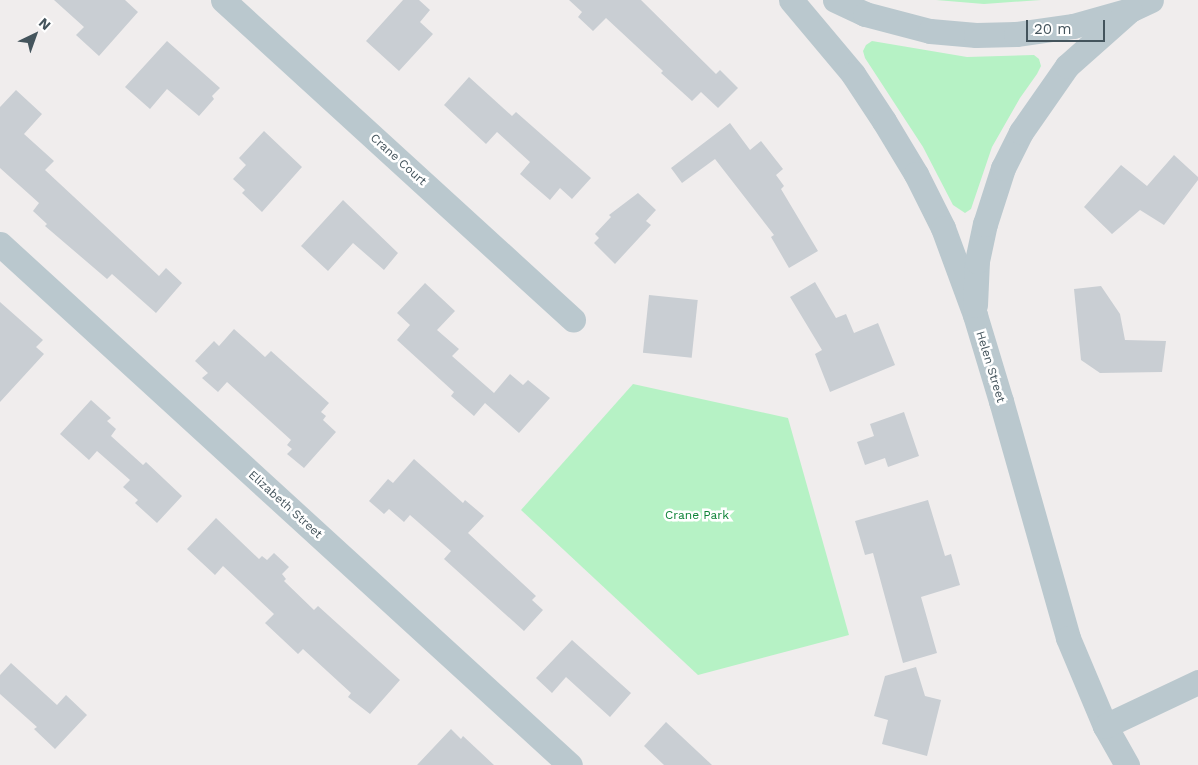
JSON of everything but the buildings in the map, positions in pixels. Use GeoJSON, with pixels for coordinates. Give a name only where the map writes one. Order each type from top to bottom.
{"type":"FeatureCollection","features":[{"type":"Feature","properties":{"kind":"street","name":"Crane Court"},"geometry":{"type":"LineString","coordinates":[[222,0],[573,320]]}},
{"type":"Feature","properties":{"kind":"street","name":"Helen Street"},"geometry":{"type":"LineString","coordinates":[[791,0],[853,74],[916,174],[943,228],[974,314],[1068,638],[1105,726],[1127,765]]}},
{"type":"Feature","properties":{"kind":"street"},"geometry":{"type":"LineString","coordinates":[[835,0],[865,14],[930,31],[976,35],[1016,34],[1073,26],[1141,5]]}},
{"type":"Feature","properties":{"kind":"street"},"geometry":{"type":"LineString","coordinates":[[974,314],[977,261],[985,224],[1003,168],[1021,132],[1067,66],[1141,5]]}},
{"type":"Feature","properties":{"kind":"street","name":"Elizabeth Street"},"geometry":{"type":"LineString","coordinates":[[0,244],[570,765]]}},
{"type":"Feature","properties":{"kind":"street"},"geometry":{"type":"LineString","coordinates":[[1105,726],[1198,682]]}},
{"type":"Feature","properties":{"kind":"green space"},"geometry":{"type":"Polygon","coordinates":[[[936,0],[1041,0],[984,4],[936,0]]]}},
{"type":"Feature","properties":{"kind":"green space"},"geometry":{"type":"Polygon","coordinates":[[[872,41],[967,57],[1034,55],[1039,59],[1041,66],[992,147],[971,209],[965,213],[953,205],[923,147],[865,58],[863,51],[866,45],[872,41]]]}},
{"type":"Feature","properties":{"kind":"green space","name":"Crane Park"},"geometry":{"type":"Polygon","coordinates":[[[633,384],[788,418],[849,635],[698,675],[521,510],[633,384]]]}}]}
